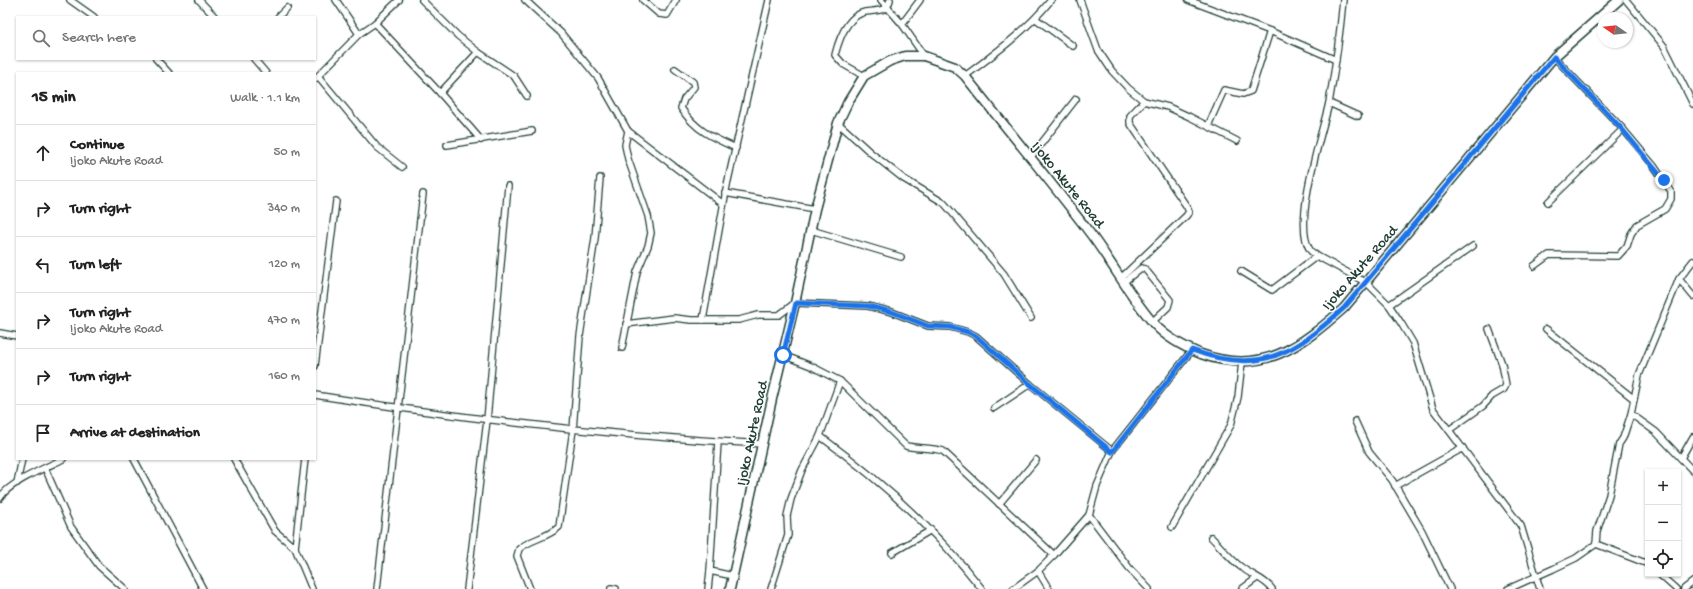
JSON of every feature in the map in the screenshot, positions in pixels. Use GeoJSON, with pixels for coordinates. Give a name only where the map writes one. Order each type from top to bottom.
{"type":"FeatureCollection","features":[{"type":"Feature","properties":{"kind":"main road","name":"Ijoko Akute Road"},"geometry":{"type":"LineString","coordinates":[[730,589],[772,399],[796,303],[815,209],[838,123],[848,102],[864,76],[890,61],[905,56],[924,56],[955,68],[965,76],[1077,216],[1152,322],[1172,339],[1207,356],[1242,362],[1262,360],[1282,354],[1302,343],[1344,308],[1367,283],[1482,142],[1554,57],[1619,0]]}},
{"type":"Feature","properties":{"kind":"street"},"geometry":{"type":"LineString","coordinates":[[70,0],[93,16]]}},
{"type":"Feature","properties":{"kind":"street"},"geometry":{"type":"LineString","coordinates":[[199,0],[214,16]]}},
{"type":"Feature","properties":{"kind":"street"},"geometry":{"type":"LineString","coordinates":[[336,0],[359,34]]}},
{"type":"Feature","properties":{"kind":"street"},"geometry":{"type":"LineString","coordinates":[[399,0],[375,23],[359,34],[317,77],[377,147],[402,167]]}},
{"type":"Feature","properties":{"kind":"street"},"geometry":{"type":"LineString","coordinates":[[422,0],[458,36],[478,52],[514,76],[527,96]]}},
{"type":"Feature","properties":{"kind":"street"},"geometry":{"type":"LineString","coordinates":[[525,0],[561,33],[598,78],[628,131],[723,204]]}},
{"type":"Feature","properties":{"kind":"street"},"geometry":{"type":"LineString","coordinates":[[642,0],[659,14],[667,15],[676,0]]}},
{"type":"Feature","properties":{"kind":"street"},"geometry":{"type":"LineString","coordinates":[[703,320],[725,193],[769,0]]}},
{"type":"Feature","properties":{"kind":"street"},"geometry":{"type":"LineString","coordinates":[[881,0],[902,24],[924,56]]}},
{"type":"Feature","properties":{"kind":"street"},"geometry":{"type":"LineString","coordinates":[[887,8],[890,0]]}},
{"type":"Feature","properties":{"kind":"street"},"geometry":{"type":"LineString","coordinates":[[902,24],[920,0]]}},
{"type":"Feature","properties":{"kind":"street"},"geometry":{"type":"LineString","coordinates":[[965,76],[995,54],[1036,19],[1051,0]]}},
{"type":"Feature","properties":{"kind":"street"},"geometry":{"type":"LineString","coordinates":[[1188,0],[1270,31],[1336,60]]}},
{"type":"Feature","properties":{"kind":"street"},"geometry":{"type":"LineString","coordinates":[[1343,0],[1336,60],[1328,103],[1307,192],[1305,229],[1306,240],[1310,250],[1317,256],[1367,283],[1389,306],[1402,323],[1412,343],[1433,409],[1521,526],[1540,589]]}},
{"type":"Feature","properties":{"kind":"street"},"geometry":{"type":"LineString","coordinates":[[1626,0],[1664,46],[1693,104]]}},
{"type":"Feature","properties":{"kind":"street"},"geometry":{"type":"LineString","coordinates":[[1082,2],[1098,50],[1112,72],[1144,101],[1168,108],[1190,117],[1237,140]]}},
{"type":"Feature","properties":{"kind":"street"},"geometry":{"type":"LineString","coordinates":[[279,16],[287,8]]}},
{"type":"Feature","properties":{"kind":"street"},"geometry":{"type":"LineString","coordinates":[[864,76],[843,64],[835,55],[840,36],[851,21],[864,13],[887,8]]}},
{"type":"Feature","properties":{"kind":"street"},"geometry":{"type":"LineString","coordinates":[[1036,19],[1073,46]]}},
{"type":"Feature","properties":{"kind":"street"},"geometry":{"type":"LineString","coordinates":[[375,23],[481,140]]}},
{"type":"Feature","properties":{"kind":"street"},"geometry":{"type":"LineString","coordinates":[[1208,126],[1224,90],[1243,94],[1251,91],[1270,31]]}},
{"type":"Feature","properties":{"kind":"street"},"geometry":{"type":"LineString","coordinates":[[440,93],[478,52]]}},
{"type":"Feature","properties":{"kind":"street"},"geometry":{"type":"LineString","coordinates":[[1534,266],[1549,255],[1618,256],[1627,246],[1631,234],[1637,225],[1665,209],[1671,200],[1671,191],[1654,166],[1622,129],[1554,57]]}},
{"type":"Feature","properties":{"kind":"street"},"geometry":{"type":"LineString","coordinates":[[157,60],[169,72]]}},
{"type":"Feature","properties":{"kind":"street"},"geometry":{"type":"LineString","coordinates":[[255,60],[265,72]]}},
{"type":"Feature","properties":{"kind":"street"},"geometry":{"type":"LineString","coordinates":[[675,69],[693,82],[694,87],[684,99],[681,108],[686,117],[710,136],[736,148]]}},
{"type":"Feature","properties":{"kind":"street"},"geometry":{"type":"LineString","coordinates":[[1030,158],[1076,99]]}},
{"type":"Feature","properties":{"kind":"street"},"geometry":{"type":"LineString","coordinates":[[1122,280],[1186,216],[1188,212],[1187,207],[1130,123],[1130,116],[1144,101]]}},
{"type":"Feature","properties":{"kind":"street"},"geometry":{"type":"LineString","coordinates":[[1328,103],[1358,116]]}},
{"type":"Feature","properties":{"kind":"street"},"geometry":{"type":"LineString","coordinates":[[838,123],[904,180],[944,203],[1004,274],[1031,318]]}},
{"type":"Feature","properties":{"kind":"street"},"geometry":{"type":"LineString","coordinates":[[1548,202],[1622,129]]}},
{"type":"Feature","properties":{"kind":"street"},"geometry":{"type":"LineString","coordinates":[[447,145],[532,131]]}},
{"type":"Feature","properties":{"kind":"street"},"geometry":{"type":"LineString","coordinates":[[622,348],[637,272],[648,246],[650,233],[648,216],[624,145],[628,131]]}},
{"type":"Feature","properties":{"kind":"street"},"geometry":{"type":"LineString","coordinates":[[530,589],[518,556],[519,549],[525,544],[548,535],[559,527],[574,430],[582,322],[595,238],[600,178]]}},
{"type":"Feature","properties":{"kind":"street"},"geometry":{"type":"LineString","coordinates":[[467,589],[487,420],[508,186]]}},
{"type":"Feature","properties":{"kind":"street"},"geometry":{"type":"LineString","coordinates":[[725,193],[815,209]]}},
{"type":"Feature","properties":{"kind":"street"},"geometry":{"type":"LineString","coordinates":[[377,589],[423,194]]}},
{"type":"Feature","properties":{"kind":"street"},"geometry":{"type":"LineString","coordinates":[[316,358],[336,201]]}},
{"type":"Feature","properties":{"kind":"street"},"geometry":{"type":"LineString","coordinates":[[811,230],[902,257]]}},
{"type":"Feature","properties":{"kind":"street"},"geometry":{"type":"LineString","coordinates":[[1389,306],[1473,246]]}},
{"type":"Feature","properties":{"kind":"street"},"geometry":{"type":"LineString","coordinates":[[1241,271],[1272,290],[1317,256]]}},
{"type":"Feature","properties":{"kind":"street"},"geometry":{"type":"LineString","coordinates":[[1596,544],[1597,531],[1609,495],[1619,444],[1623,438],[1631,414],[1639,375],[1679,279],[1693,261]]}},
{"type":"Feature","properties":{"kind":"street"},"geometry":{"type":"LineString","coordinates":[[1122,280],[1141,268],[1145,268],[1170,300],[1168,307],[1152,322]]}},
{"type":"Feature","properties":{"kind":"street"},"geometry":{"type":"LineString","coordinates":[[1679,279],[1693,296]]}},
{"type":"Feature","properties":{"kind":"street"},"geometry":{"type":"LineString","coordinates":[[626,324],[674,318],[739,320],[758,315],[779,314],[796,303],[868,306],[892,312],[928,326],[950,327],[976,336],[1030,384],[1112,452]]}},
{"type":"Feature","properties":{"kind":"street"},"geometry":{"type":"LineString","coordinates":[[1449,430],[1483,406],[1492,396],[1504,389],[1506,385],[1502,364],[1489,329]]}},
{"type":"Feature","properties":{"kind":"street"},"geometry":{"type":"LineString","coordinates":[[1546,329],[1634,399]]}},
{"type":"Feature","properties":{"kind":"street"},"geometry":{"type":"LineString","coordinates":[[0,333],[16,336]]}},
{"type":"Feature","properties":{"kind":"street"},"geometry":{"type":"LineString","coordinates":[[1013,589],[1038,571],[1054,555],[1088,515],[1096,486],[1112,452],[1192,350]]}},
{"type":"Feature","properties":{"kind":"street"},"geometry":{"type":"LineString","coordinates":[[783,355],[811,366],[840,381],[906,446],[917,448],[931,447],[943,451],[1054,555]]}},
{"type":"Feature","properties":{"kind":"street"},"geometry":{"type":"LineString","coordinates":[[1172,527],[1232,425],[1238,396],[1242,362]]}},
{"type":"Feature","properties":{"kind":"street"},"geometry":{"type":"LineString","coordinates":[[771,589],[788,535],[787,516],[791,499],[802,470],[820,436],[840,381]]}},
{"type":"Feature","properties":{"kind":"street"},"geometry":{"type":"LineString","coordinates":[[994,408],[1030,384]]}},
{"type":"Feature","properties":{"kind":"street"},"geometry":{"type":"LineString","coordinates":[[316,395],[398,408],[574,430],[718,442],[763,444]]}},
{"type":"Feature","properties":{"kind":"street"},"geometry":{"type":"LineString","coordinates":[[1631,414],[1656,432],[1693,471]]}},
{"type":"Feature","properties":{"kind":"street"},"geometry":{"type":"LineString","coordinates":[[1355,421],[1369,452],[1395,486],[1422,531],[1450,589]]}},
{"type":"Feature","properties":{"kind":"street"},"geometry":{"type":"LineString","coordinates":[[820,436],[855,461],[889,489],[931,530],[982,589]]}},
{"type":"Feature","properties":{"kind":"street"},"geometry":{"type":"LineString","coordinates":[[1681,458],[1693,438]]}},
{"type":"Feature","properties":{"kind":"street"},"geometry":{"type":"LineString","coordinates":[[708,589],[718,442]]}},
{"type":"Feature","properties":{"kind":"street"},"geometry":{"type":"LineString","coordinates":[[1395,486],[1463,448]]}},
{"type":"Feature","properties":{"kind":"street"},"geometry":{"type":"LineString","coordinates":[[17,483],[22,460]]}},
{"type":"Feature","properties":{"kind":"street"},"geometry":{"type":"LineString","coordinates":[[1,495],[17,483],[61,460]]}},
{"type":"Feature","properties":{"kind":"street"},"geometry":{"type":"LineString","coordinates":[[135,460],[203,589]]}},
{"type":"Feature","properties":{"kind":"street"},"geometry":{"type":"LineString","coordinates":[[235,460],[275,530],[296,548]]}},
{"type":"Feature","properties":{"kind":"street"},"geometry":{"type":"LineString","coordinates":[[305,460],[296,548],[312,589]]}},
{"type":"Feature","properties":{"kind":"street"},"geometry":{"type":"LineString","coordinates":[[999,504],[1036,460]]}},
{"type":"Feature","properties":{"kind":"street"},"geometry":{"type":"LineString","coordinates":[[45,468],[71,527],[99,566],[125,589]]}},
{"type":"Feature","properties":{"kind":"street"},"geometry":{"type":"LineString","coordinates":[[1088,515],[1130,569],[1149,589]]}},
{"type":"Feature","properties":{"kind":"street"},"geometry":{"type":"LineString","coordinates":[[892,553],[931,530]]}},
{"type":"Feature","properties":{"kind":"street"},"geometry":{"type":"LineString","coordinates":[[1212,537],[1240,566],[1257,578],[1268,583],[1272,589]]}},
{"type":"Feature","properties":{"kind":"street"},"geometry":{"type":"LineString","coordinates":[[1596,544],[1645,563]]}},
{"type":"Feature","properties":{"kind":"street"},"geometry":{"type":"LineString","coordinates":[[1508,589],[1536,578],[1576,558],[1596,544]]}},
{"type":"Feature","properties":{"kind":"street"},"geometry":{"type":"LineString","coordinates":[[710,571],[733,576]]}},
{"type":"Feature","properties":{"kind":"street"},"geometry":{"type":"LineString","coordinates":[[1038,571],[1049,589]]}},
{"type":"Feature","properties":{"kind":"street"},"geometry":{"type":"LineString","coordinates":[[1662,577],[1676,589]]}},
{"type":"Feature","properties":{"kind":"street"},"geometry":{"type":"LineString","coordinates":[[1242,589],[1257,578]]}},
{"type":"Feature","properties":{"kind":"street"},"geometry":{"type":"LineString","coordinates":[[1684,589],[1693,582]]}},
{"type":"Feature","properties":{"kind":"route"},"geometry":{"type":"LineString","coordinates":[[783,355],[796,303],[868,306],[892,312],[909,320],[928,326],[950,327],[968,332],[976,336],[1030,384],[1112,452],[1152,399],[1192,350],[1207,356],[1242,362],[1262,360],[1282,354],[1302,343],[1321,329],[1344,308],[1367,283],[1482,142],[1554,57],[1622,129],[1664,180]]}}]}
